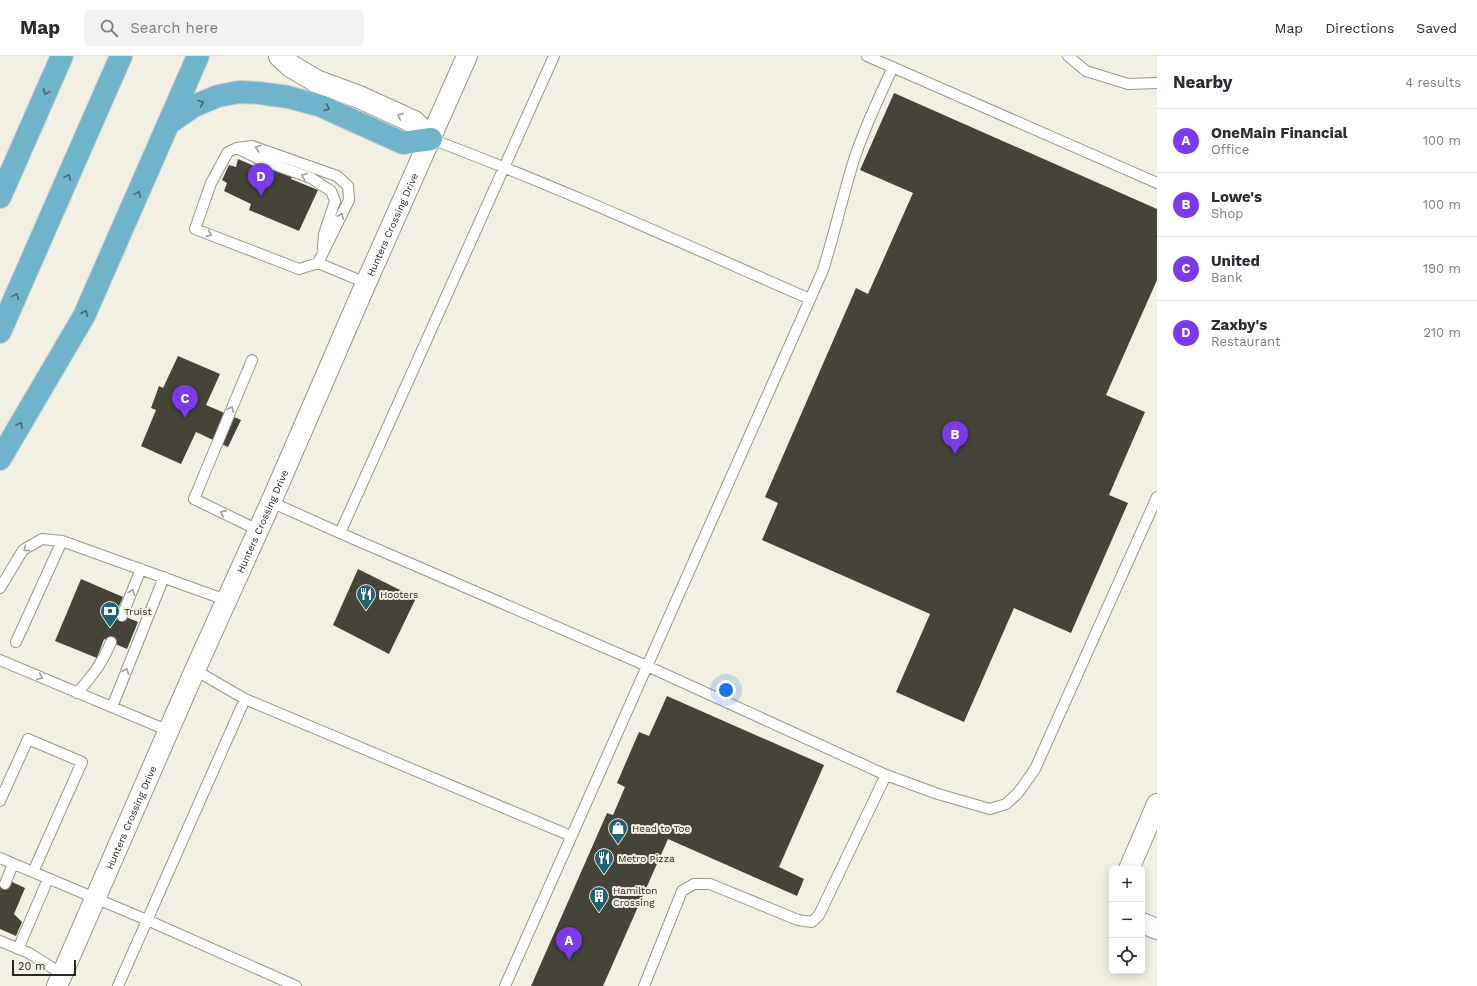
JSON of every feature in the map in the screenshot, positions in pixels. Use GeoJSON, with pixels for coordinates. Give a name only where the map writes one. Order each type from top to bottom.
{"type":"FeatureCollection","features":[{"type":"Feature","properties":{"kind":"highway"},"geometry":{"type":"LineString","coordinates":[[0,197],[62,56]]}},
{"type":"Feature","properties":{"kind":"highway"},"geometry":{"type":"LineString","coordinates":[[0,332],[121,56]]}},
{"type":"Feature","properties":{"kind":"highway"},"geometry":{"type":"LineString","coordinates":[[0,458],[84,316],[198,56]]}},
{"type":"Feature","properties":{"kind":"highway"},"geometry":{"type":"LineString","coordinates":[[168,124],[194,106],[218,96],[240,92],[259,93],[288,96],[321,106],[403,143],[431,139]]}},
{"type":"Feature","properties":{"kind":"main road"},"geometry":{"type":"LineString","coordinates":[[280,56],[291,66],[316,81],[414,122],[431,139]]}},
{"type":"Feature","properties":{"kind":"street","name":"Hunters Crossing Drive"},"geometry":{"type":"LineString","coordinates":[[60,980],[195,670],[271,502],[467,56]]}},
{"type":"Feature","properties":{"kind":"street"},"geometry":{"type":"LineString","coordinates":[[1130,866],[1157,804]]}},
{"type":"Feature","properties":{"kind":"street"},"geometry":{"type":"LineString","coordinates":[[1145,924],[1157,929]]}},
{"type":"Feature","properties":{"kind":"lane"},"geometry":{"type":"LineString","coordinates":[[340,533],[554,56]]}},
{"type":"Feature","properties":{"kind":"lane"},"geometry":{"type":"LineString","coordinates":[[867,56],[1157,183]]}},
{"type":"Feature","properties":{"kind":"lane"},"geometry":{"type":"LineString","coordinates":[[1068,56],[1086,71],[1128,84],[1157,83]]}},
{"type":"Feature","properties":{"kind":"lane"},"geometry":{"type":"LineString","coordinates":[[505,986],[823,270],[853,163],[865,130],[893,67]]}},
{"type":"Feature","properties":{"kind":"lane"},"geometry":{"type":"LineString","coordinates":[[431,139],[505,167],[810,299]]}},
{"type":"Feature","properties":{"kind":"lane"},"geometry":{"type":"LineString","coordinates":[[318,263],[349,200],[348,186],[337,176],[252,146],[237,148],[228,152],[210,183],[195,229],[299,269],[318,263],[366,283]]}},
{"type":"Feature","properties":{"kind":"lane"},"geometry":{"type":"LineString","coordinates":[[237,148],[259,159],[311,178],[331,191],[335,202],[324,234],[323,252]]}},
{"type":"Feature","properties":{"kind":"lane"},"geometry":{"type":"LineString","coordinates":[[252,360],[194,499],[258,530]]}},
{"type":"Feature","properties":{"kind":"lane"},"geometry":{"type":"LineString","coordinates":[[271,502],[647,666],[886,775],[938,794],[990,809],[1006,804],[1018,793],[1035,769],[1157,497]]}},
{"type":"Feature","properties":{"kind":"lane"},"geometry":{"type":"LineString","coordinates":[[0,588],[23,550],[42,539],[62,541],[226,600]]}},
{"type":"Feature","properties":{"kind":"lane"},"geometry":{"type":"LineString","coordinates":[[16,642],[62,541]]}},
{"type":"Feature","properties":{"kind":"lane"},"geometry":{"type":"LineString","coordinates":[[122,616],[141,569]]}},
{"type":"Feature","properties":{"kind":"lane"},"geometry":{"type":"LineString","coordinates":[[112,707],[164,577]]}},
{"type":"Feature","properties":{"kind":"lane"},"geometry":{"type":"LineString","coordinates":[[77,693],[92,676],[103,660],[111,642]]}},
{"type":"Feature","properties":{"kind":"lane"},"geometry":{"type":"LineString","coordinates":[[0,660],[169,731]]}},
{"type":"Feature","properties":{"kind":"lane"},"geometry":{"type":"LineString","coordinates":[[195,670],[245,699],[571,836]]}},
{"type":"Feature","properties":{"kind":"lane"},"geometry":{"type":"LineString","coordinates":[[118,986],[245,699]]}},
{"type":"Feature","properties":{"kind":"lane"},"geometry":{"type":"LineString","coordinates":[[0,801],[28,739],[82,762],[33,872]]}},
{"type":"Feature","properties":{"kind":"lane"},"geometry":{"type":"LineString","coordinates":[[644,986],[682,892],[694,884],[710,884],[798,920],[812,922],[819,915],[886,775]]}},
{"type":"Feature","properties":{"kind":"lane"},"geometry":{"type":"LineString","coordinates":[[0,858],[147,920],[296,986]]}},
{"type":"Feature","properties":{"kind":"lane"},"geometry":{"type":"LineString","coordinates":[[5,884],[13,864]]}},
{"type":"Feature","properties":{"kind":"lane"},"geometry":{"type":"LineString","coordinates":[[18,949],[48,879]]}},
{"type":"Feature","properties":{"kind":"lane"},"geometry":{"type":"LineString","coordinates":[[0,941],[29,953],[60,980]]}},
{"type":"Feature","properties":{"kind":"building"},"geometry":{"type":"Polygon","coordinates":[[[894,93],[1157,209],[1157,280],[1106,395],[1145,412],[1109,495],[1128,503],[1071,633],[1014,608],[964,722],[896,692],[930,614],[762,540],[778,503],[765,497],[856,288],[868,294],[913,193],[860,170],[894,93]]]}},
{"type":"Feature","properties":{"kind":"building"},"geometry":{"type":"Polygon","coordinates":[[[238,159],[266,171],[270,164],[293,175],[291,179],[318,190],[299,231],[249,210],[251,204],[224,191],[227,183],[222,180],[229,165],[236,167],[238,159]]]}},
{"type":"Feature","properties":{"kind":"building"},"geometry":{"type":"Polygon","coordinates":[[[178,356],[220,374],[206,405],[241,420],[228,447],[196,432],[181,464],[141,446],[156,410],[151,408],[159,386],[163,388],[178,356]]]}},
{"type":"Feature","properties":{"kind":"building"},"geometry":{"type":"Polygon","coordinates":[[[358,569],[416,598],[389,654],[333,625],[358,569]]]}},
{"type":"Feature","properties":{"kind":"building"},"geometry":{"type":"Polygon","coordinates":[[[81,579],[123,597],[116,613],[138,622],[127,649],[104,639],[97,658],[55,641],[81,579]]]}},
{"type":"Feature","properties":{"kind":"building"},"geometry":{"type":"Polygon","coordinates":[[[667,696],[824,765],[779,867],[804,879],[797,896],[668,839],[603,986],[531,986],[607,813],[613,815],[625,787],[617,783],[639,732],[649,736],[667,696]]]}},
{"type":"Feature","properties":{"kind":"building"},"geometry":{"type":"Polygon","coordinates":[[[8,880],[25,888],[14,914],[22,922],[16,936],[0,929],[0,882],[5,884],[8,880]]]}},
{"type":"Feature","properties":{"kind":"place","name":"Zaxby's"},"geometry":{"type":"Point","coordinates":[261,196]}},
{"type":"Feature","properties":{"kind":"place","name":"United"},"geometry":{"type":"Point","coordinates":[185,418]}},
{"type":"Feature","properties":{"kind":"place","name":"Lowe's"},"geometry":{"type":"Point","coordinates":[955,454]}},
{"type":"Feature","properties":{"kind":"place","name":"Hooters"},"geometry":{"type":"Point","coordinates":[366,611]}},
{"type":"Feature","properties":{"kind":"place","name":"Truist"},"geometry":{"type":"Point","coordinates":[110,628]}},
{"type":"Feature","properties":{"kind":"place","name":"Head to Toe"},"geometry":{"type":"Point","coordinates":[618,845]}},
{"type":"Feature","properties":{"kind":"place","name":"Metro Pizza"},"geometry":{"type":"Point","coordinates":[604,875]}},
{"type":"Feature","properties":{"kind":"place","name":"Hamilton Crossing"},"geometry":{"type":"Point","coordinates":[599,913]}},
{"type":"Feature","properties":{"kind":"place","name":"OneMain Financial"},"geometry":{"type":"Point","coordinates":[569,960]}}]}
